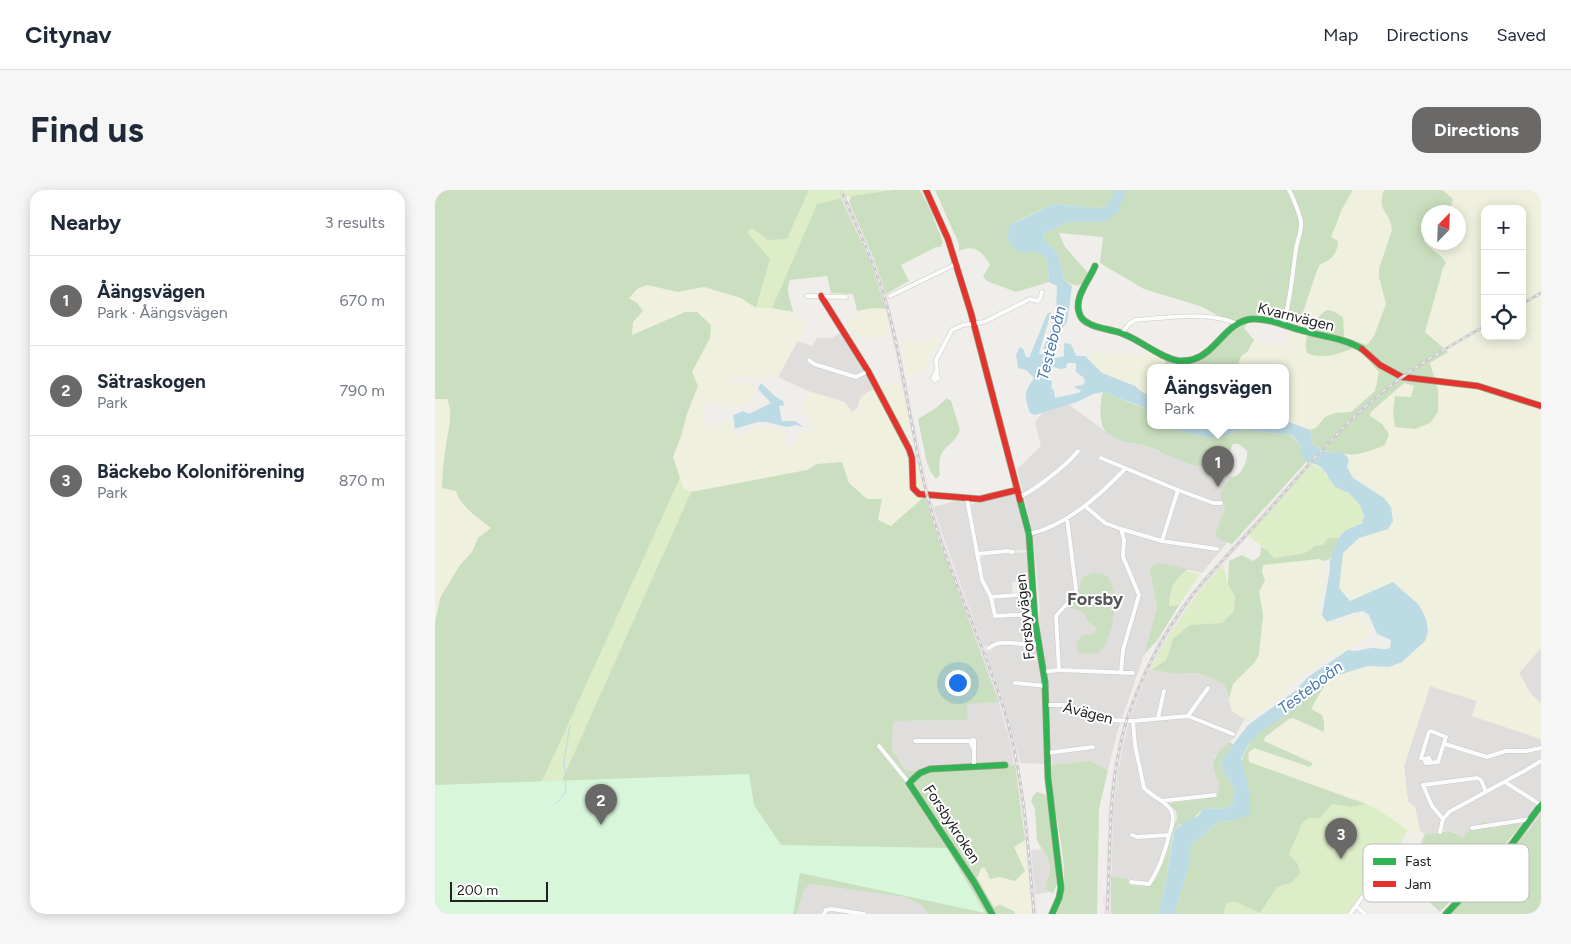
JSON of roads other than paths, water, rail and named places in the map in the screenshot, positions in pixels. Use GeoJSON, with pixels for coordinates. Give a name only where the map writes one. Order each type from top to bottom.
{"type":"FeatureCollection","features":[{"type":"Feature","properties":{"kind":"street","name":"Forsbyvägen"},"geometry":{"type":"LineString","coordinates":[[927,190],[948,239],[956,264],[1029,534],[1034,614],[1047,705],[1048,778],[1061,888],[1052,914]]}},
{"type":"Feature","properties":{"kind":"street"},"geometry":{"type":"LineString","coordinates":[[1283,325],[1289,307],[1296,246],[1301,229],[1299,213],[1293,203],[1289,190]]}},
{"type":"Feature","properties":{"kind":"street"},"geometry":{"type":"LineString","coordinates":[[891,296],[956,264]]}},
{"type":"Feature","properties":{"kind":"street","name":"Kvarnvägen"},"geometry":{"type":"LineString","coordinates":[[1095,266],[1093,274],[1082,293],[1078,308],[1081,317],[1088,323],[1122,333],[1171,358],[1186,362],[1199,357],[1215,346],[1236,324],[1249,318],[1267,320],[1351,343],[1361,348],[1380,365],[1402,377],[1478,386],[1541,406]]}},
{"type":"Feature","properties":{"kind":"street"},"geometry":{"type":"LineString","coordinates":[[937,371],[936,360],[950,332],[955,327],[973,322],[984,322],[1031,298],[1040,299],[1042,292]]}},
{"type":"Feature","properties":{"kind":"street"},"geometry":{"type":"LineString","coordinates":[[807,296],[846,297]]}},
{"type":"Feature","properties":{"kind":"street"},"geometry":{"type":"LineString","coordinates":[[821,296],[868,371],[909,449],[913,488],[919,494],[979,499],[1032,491],[1063,467],[1078,451]]}},
{"type":"Feature","properties":{"kind":"street"},"geometry":{"type":"LineString","coordinates":[[1122,333],[1135,320],[1191,316],[1228,320],[1236,324]]}},
{"type":"Feature","properties":{"kind":"street"},"geometry":{"type":"LineString","coordinates":[[809,360],[814,364],[855,377],[868,371]]}},
{"type":"Feature","properties":{"kind":"street"},"geometry":{"type":"LineString","coordinates":[[1101,458],[1177,490],[1213,503],[1221,503]]}},
{"type":"Feature","properties":{"kind":"street"},"geometry":{"type":"LineString","coordinates":[[1029,534],[1045,529],[1067,518],[1085,506],[1125,469]]}},
{"type":"Feature","properties":{"kind":"street"},"geometry":{"type":"LineString","coordinates":[[1162,541],[1177,490]]}},
{"type":"Feature","properties":{"kind":"street"},"geometry":{"type":"LineString","coordinates":[[967,499],[983,580],[991,597],[995,616],[1034,614]]}},
{"type":"Feature","properties":{"kind":"street"},"geometry":{"type":"LineString","coordinates":[[1085,506],[1105,522],[1121,529],[1162,541],[1217,549]]}},
{"type":"Feature","properties":{"kind":"street"},"geometry":{"type":"LineString","coordinates":[[1059,670],[1056,616],[1073,597],[1076,589],[1067,518]]}},
{"type":"Feature","properties":{"kind":"street"},"geometry":{"type":"LineString","coordinates":[[1121,529],[1123,557],[1139,596],[1123,650],[1121,672]]}},
{"type":"Feature","properties":{"kind":"street"},"geometry":{"type":"LineString","coordinates":[[977,554],[1013,552]]}},
{"type":"Feature","properties":{"kind":"street"},"geometry":{"type":"LineString","coordinates":[[991,597],[1033,594]]}},
{"type":"Feature","properties":{"kind":"street"},"geometry":{"type":"LineString","coordinates":[[989,648],[994,644],[1001,643],[1038,644]]}},
{"type":"Feature","properties":{"kind":"street"},"geometry":{"type":"LineString","coordinates":[[1043,672],[1059,670],[1133,673]]}},
{"type":"Feature","properties":{"kind":"street"},"geometry":{"type":"LineString","coordinates":[[1015,683],[1045,686]]}},
{"type":"Feature","properties":{"kind":"street"},"geometry":{"type":"LineString","coordinates":[[1188,716],[1208,688]]}},
{"type":"Feature","properties":{"kind":"street"},"geometry":{"type":"LineString","coordinates":[[1158,718],[1164,692]]}},
{"type":"Feature","properties":{"kind":"street","name":"Åvägen"},"geometry":{"type":"LineString","coordinates":[[1047,705],[1067,705],[1107,720],[1178,718],[1188,716],[1233,734]]}},
{"type":"Feature","properties":{"kind":"street"},"geometry":{"type":"LineString","coordinates":[[1131,882],[1149,884],[1153,878],[1165,850],[1174,815],[1170,808],[1144,788],[1135,745],[1133,720]]}},
{"type":"Feature","properties":{"kind":"street"},"geometry":{"type":"LineString","coordinates":[[1421,758],[1431,731],[1447,737],[1440,759],[1438,762],[1431,762]]}},
{"type":"Feature","properties":{"kind":"street"},"geometry":{"type":"LineString","coordinates":[[915,741],[974,740],[974,766]]}},
{"type":"Feature","properties":{"kind":"street"},"geometry":{"type":"LineString","coordinates":[[1445,744],[1487,756],[1509,750],[1526,752],[1541,748]]}},
{"type":"Feature","properties":{"kind":"street"},"geometry":{"type":"LineString","coordinates":[[879,746],[909,783]]}},
{"type":"Feature","properties":{"kind":"street"},"geometry":{"type":"LineString","coordinates":[[1047,753],[1093,747]]}},
{"type":"Feature","properties":{"kind":"street"},"geometry":{"type":"LineString","coordinates":[[1440,832],[1443,819],[1454,809],[1505,782],[1541,760]]}},
{"type":"Feature","properties":{"kind":"street","name":"Forsbykroken"},"geometry":{"type":"LineString","coordinates":[[992,914],[981,892],[930,812],[909,783],[920,773],[930,769],[1005,765]]}},
{"type":"Feature","properties":{"kind":"street"},"geometry":{"type":"LineString","coordinates":[[1443,819],[1431,806],[1423,783],[1477,778],[1481,780],[1487,792]]}},
{"type":"Feature","properties":{"kind":"street"},"geometry":{"type":"LineString","coordinates":[[1505,782],[1541,805],[1512,844]]}},
{"type":"Feature","properties":{"kind":"street"},"geometry":{"type":"LineString","coordinates":[[1161,801],[1215,795]]}},
{"type":"Feature","properties":{"kind":"street"},"geometry":{"type":"LineString","coordinates":[[1472,828],[1521,819],[1531,819]]}},
{"type":"Feature","properties":{"kind":"street"},"geometry":{"type":"LineString","coordinates":[[1132,835],[1137,837],[1169,835]]}},
{"type":"Feature","properties":{"kind":"street"},"geometry":{"type":"LineString","coordinates":[[1350,914],[1363,897]]}},
{"type":"Feature","properties":{"kind":"street"},"geometry":{"type":"LineString","coordinates":[[1445,914],[1455,904]]}},
{"type":"Feature","properties":{"kind":"street"},"geometry":{"type":"LineString","coordinates":[[1356,906],[1365,914]]}},
{"type":"Feature","properties":{"kind":"street"},"geometry":{"type":"LineString","coordinates":[[824,914],[826,910],[832,909],[864,914]]}},
{"type":"Feature","properties":{"kind":"water","name":"Testeboån"},"geometry":{"type":"Polygon","coordinates":[[[1113,190],[1126,190],[1119,210],[1106,222],[1068,222],[1044,233],[1045,240],[1058,254],[1064,280],[1072,286],[1067,322],[1061,330],[1050,355],[1057,358],[1064,356],[1064,343],[1071,344],[1076,356],[1085,356],[1102,373],[1135,386],[1147,394],[1147,410],[1103,392],[1035,415],[1030,413],[1026,398],[1028,387],[1034,378],[1026,370],[1018,368],[1016,355],[1020,347],[1024,350],[1025,356],[1029,358],[1047,314],[1051,312],[1039,353],[1041,355],[1056,315],[1057,286],[1049,282],[1047,259],[1033,251],[1024,253],[1018,251],[1010,243],[1007,239],[1010,225],[1054,204],[1091,208],[1106,207],[1113,195],[1113,190]],[[1067,363],[1066,368],[1061,369],[1053,367],[1049,376],[1055,398],[1079,393],[1081,390],[1075,388],[1075,386],[1083,385],[1085,382],[1084,378],[1076,372],[1076,363],[1067,363]]]}},
{"type":"Feature","properties":{"kind":"water"},"geometry":{"type":"Polygon","coordinates":[[[761,383],[783,401],[784,405],[779,406],[782,421],[795,421],[804,427],[796,425],[787,427],[757,422],[735,429],[733,415],[743,411],[749,414],[771,403],[758,389],[761,383]]]}},
{"type":"Feature","properties":{"kind":"water","name":"Testeboån"},"geometry":{"type":"Polygon","coordinates":[[[1289,422],[1310,430],[1312,444],[1329,453],[1338,452],[1345,455],[1349,459],[1347,467],[1353,478],[1384,498],[1391,507],[1393,521],[1388,529],[1359,538],[1343,553],[1339,588],[1350,601],[1393,582],[1419,605],[1426,619],[1428,632],[1425,641],[1402,662],[1389,667],[1367,666],[1339,675],[1316,688],[1312,694],[1291,711],[1260,732],[1248,745],[1241,759],[1250,794],[1250,815],[1234,820],[1219,821],[1192,843],[1189,855],[1190,863],[1174,914],[1158,914],[1165,887],[1174,831],[1184,822],[1198,816],[1204,808],[1223,809],[1233,804],[1235,790],[1223,771],[1221,761],[1248,725],[1295,691],[1308,677],[1348,650],[1390,648],[1391,640],[1377,634],[1369,615],[1363,611],[1327,622],[1322,615],[1330,561],[1341,535],[1348,529],[1362,523],[1364,516],[1360,505],[1349,493],[1335,487],[1321,467],[1306,462],[1302,457],[1302,447],[1292,435],[1242,430],[1224,436],[1209,438],[1171,429],[1289,429],[1289,422]]]}},
{"type":"Feature","properties":{"kind":"waterway"},"geometry":{"type":"LineString","coordinates":[[565,773],[564,763],[570,725]]}},
{"type":"Feature","properties":{"kind":"waterway"},"geometry":{"type":"LineString","coordinates":[[561,798],[566,790],[565,777]]}},
{"type":"Feature","properties":{"kind":"waterway"},"geometry":{"type":"LineString","coordinates":[[556,803],[560,800]]}},
{"type":"Feature","properties":{"kind":"railway"},"geometry":{"type":"LineString","coordinates":[[841,190],[881,285],[892,323],[921,471],[935,523],[1005,712],[1021,787],[1034,914]]}},
{"type":"Feature","properties":{"kind":"railway"},"geometry":{"type":"LineString","coordinates":[[1526,302],[1541,293]]}},
{"type":"Feature","properties":{"kind":"railway"},"geometry":{"type":"LineString","coordinates":[[1107,914],[1113,791],[1121,743],[1127,719],[1140,686],[1155,653],[1173,622],[1210,574],[1329,442],[1359,413],[1387,388],[1414,369],[1481,328]]}},
{"type":"Feature","properties":{"kind":"place","name":"Åängsvägen"},"geometry":{"type":"Point","coordinates":[1218,487]}},
{"type":"Feature","properties":{"kind":"place","name":"Sätraskogen"},"geometry":{"type":"Point","coordinates":[601,825]}},
{"type":"Feature","properties":{"kind":"place","name":"Bäckebo Koloniförening"},"geometry":{"type":"Point","coordinates":[1341,859]}},
{"type":"Feature","properties":{"kind":"district","name":"Forsby"},"geometry":{"type":"Point","coordinates":[1095,599]}}]}
